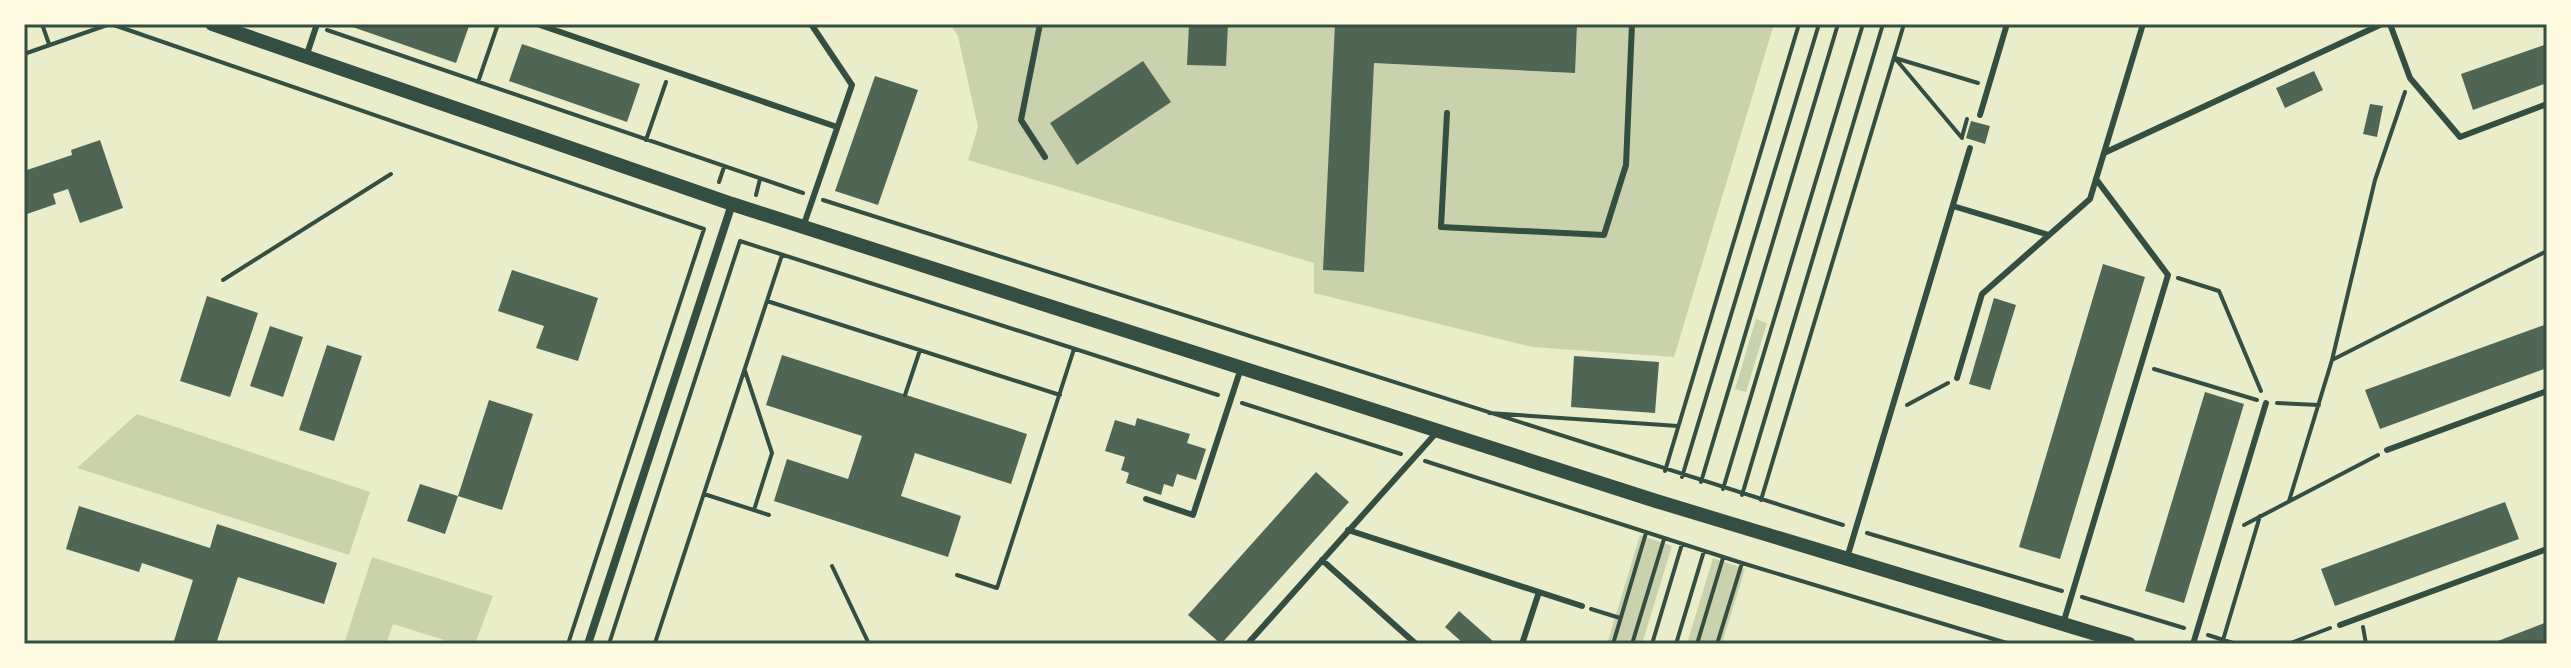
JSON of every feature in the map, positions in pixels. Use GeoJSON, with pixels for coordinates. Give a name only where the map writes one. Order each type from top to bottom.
{"type":"FeatureCollection","features":[{"type":"Feature","properties":{"kind":"street"},"geometry":{"type":"LineString","coordinates":[[212,24],[803,227],[1437,431],[2129,644]]}},
{"type":"Feature","properties":{"kind":"street"},"geometry":{"type":"LineString","coordinates":[[588,644],[732,204]]}},
{"type":"Feature","properties":{"kind":"lane"},"geometry":{"type":"LineString","coordinates":[[537,24],[837,127]]}},
{"type":"Feature","properties":{"kind":"lane"},"geometry":{"type":"LineString","coordinates":[[803,227],[852,85],[811,24]]}},
{"type":"Feature","properties":{"kind":"lane"},"geometry":{"type":"LineString","coordinates":[[1040,24],[1021,120],[1045,157]]}},
{"type":"Feature","properties":{"kind":"lane"},"geometry":{"type":"LineString","coordinates":[[1447,113],[1441,227],[1604,235],[1626,165],[1632,24]]}},
{"type":"Feature","properties":{"kind":"lane"},"geometry":{"type":"LineString","coordinates":[[1980,115],[2007,24]]}},
{"type":"Feature","properties":{"kind":"lane"},"geometry":{"type":"LineString","coordinates":[[1957,378],[1982,294],[2090,199],[2143,24]]}},
{"type":"Feature","properties":{"kind":"lane"},"geometry":{"type":"LineString","coordinates":[[2104,153],[2382,24]]}},
{"type":"Feature","properties":{"kind":"lane"},"geometry":{"type":"LineString","coordinates":[[2390,24],[2410,78],[2460,137],[2547,104]]}},
{"type":"Feature","properties":{"kind":"lane"},"geometry":{"type":"LineString","coordinates":[[306,57],[317,25]]}},
{"type":"Feature","properties":{"kind":"lane"},"geometry":{"type":"LineString","coordinates":[[1847,559],[1970,148]]}},
{"type":"Feature","properties":{"kind":"lane"},"geometry":{"type":"LineString","coordinates":[[2063,624],[2168,275],[2096,179]]}},
{"type":"Feature","properties":{"kind":"lane"},"geometry":{"type":"LineString","coordinates":[[1953,206],[2049,235]]}},
{"type":"Feature","properties":{"kind":"lane"},"geometry":{"type":"LineString","coordinates":[[1146,499],[1193,515],[1241,368]]}},
{"type":"Feature","properties":{"kind":"lane"},"geometry":{"type":"LineString","coordinates":[[2387,450],[2547,391]]}},
{"type":"Feature","properties":{"kind":"lane"},"geometry":{"type":"LineString","coordinates":[[2193,644],[2266,403]]}},
{"type":"Feature","properties":{"kind":"lane"},"geometry":{"type":"LineString","coordinates":[[1250,641],[1437,431]]}},
{"type":"Feature","properties":{"kind":"lane"},"geometry":{"type":"LineString","coordinates":[[1348,530],[1582,606]]}},
{"type":"Feature","properties":{"kind":"lane"},"geometry":{"type":"LineString","coordinates":[[2340,625],[2547,549]]}},
{"type":"Feature","properties":{"kind":"lane"},"geometry":{"type":"LineString","coordinates":[[1322,560],[1416,644]]}},
{"type":"Feature","properties":{"kind":"lane"},"geometry":{"type":"LineString","coordinates":[[1522,644],[1539,592]]}},
{"type":"Feature","properties":{"kind":"path"},"geometry":{"type":"LineString","coordinates":[[42,24],[49,45]]}},
{"type":"Feature","properties":{"kind":"path"},"geometry":{"type":"LineString","coordinates":[[24,54],[110,24],[704,229],[568,644]]}},
{"type":"Feature","properties":{"kind":"path"},"geometry":{"type":"LineString","coordinates":[[478,82],[498,24]]}},
{"type":"Feature","properties":{"kind":"path"},"geometry":{"type":"LineString","coordinates":[[1665,471],[1799,24]]}},
{"type":"Feature","properties":{"kind":"path"},"geometry":{"type":"LineString","coordinates":[[1682,477],[1819,24]]}},
{"type":"Feature","properties":{"kind":"path"},"geometry":{"type":"LineString","coordinates":[[1701,482],[1838,24]]}},
{"type":"Feature","properties":{"kind":"path"},"geometry":{"type":"LineString","coordinates":[[1723,489],[1863,24]]}},
{"type":"Feature","properties":{"kind":"path"},"geometry":{"type":"LineString","coordinates":[[1742,495],[1883,24]]}},
{"type":"Feature","properties":{"kind":"path"},"geometry":{"type":"LineString","coordinates":[[1761,500],[1904,24]]}},
{"type":"Feature","properties":{"kind":"path"},"geometry":{"type":"LineString","coordinates":[[317,25],[813,197],[1482,413],[1682,477],[2236,644]]}},
{"type":"Feature","properties":{"kind":"path"},"geometry":{"type":"LineString","coordinates":[[1894,57],[1988,86]]}},
{"type":"Feature","properties":{"kind":"path"},"geometry":{"type":"LineString","coordinates":[[1894,57],[1970,148]]}},
{"type":"Feature","properties":{"kind":"path"},"geometry":{"type":"LineString","coordinates":[[646,140],[670,70]]}},
{"type":"Feature","properties":{"kind":"path"},"geometry":{"type":"LineString","coordinates":[[2289,501],[2332,360],[2375,180],[2410,78]]}},
{"type":"Feature","properties":{"kind":"path"},"geometry":{"type":"LineString","coordinates":[[1962,138],[1968,117]]}},
{"type":"Feature","properties":{"kind":"path"},"geometry":{"type":"LineString","coordinates":[[719,182],[724,167]]}},
{"type":"Feature","properties":{"kind":"path"},"geometry":{"type":"LineString","coordinates":[[223,280],[391,174]]}},
{"type":"Feature","properties":{"kind":"path"},"geometry":{"type":"LineString","coordinates":[[756,195],[760,179]]}},
{"type":"Feature","properties":{"kind":"path"},"geometry":{"type":"LineString","coordinates":[[609,644],[740,241],[1646,533],[2010,644]]}},
{"type":"Feature","properties":{"kind":"path"},"geometry":{"type":"LineString","coordinates":[[2332,360],[2547,251]]}},
{"type":"Feature","properties":{"kind":"path"},"geometry":{"type":"LineString","coordinates":[[655,643],[782,255]]}},
{"type":"Feature","properties":{"kind":"path"},"geometry":{"type":"LineString","coordinates":[[2168,275],[2219,291],[2266,403]]}},
{"type":"Feature","properties":{"kind":"path"},"geometry":{"type":"LineString","coordinates":[[767,301],[1060,395]]}},
{"type":"Feature","properties":{"kind":"path"},"geometry":{"type":"LineString","coordinates":[[957,575],[997,588],[1074,349]]}},
{"type":"Feature","properties":{"kind":"path"},"geometry":{"type":"LineString","coordinates":[[905,395],[920,350]]}},
{"type":"Feature","properties":{"kind":"path"},"geometry":{"type":"LineString","coordinates":[[2141,365],[2266,403],[2319,405]]}},
{"type":"Feature","properties":{"kind":"path"},"geometry":{"type":"LineString","coordinates":[[744,369],[772,453],[754,510]]}},
{"type":"Feature","properties":{"kind":"path"},"geometry":{"type":"LineString","coordinates":[[1891,414],[1957,378]]}},
{"type":"Feature","properties":{"kind":"path"},"geometry":{"type":"LineString","coordinates":[[1482,413],[1678,426]]}},
{"type":"Feature","properties":{"kind":"path"},"geometry":{"type":"LineString","coordinates":[[2226,534],[2387,450]]}},
{"type":"Feature","properties":{"kind":"path"},"geometry":{"type":"LineString","coordinates":[[704,494],[769,515]]}},
{"type":"Feature","properties":{"kind":"path"},"geometry":{"type":"LineString","coordinates":[[2223,640],[2260,516]]}},
{"type":"Feature","properties":{"kind":"path"},"geometry":{"type":"LineString","coordinates":[[1613,644],[1646,533]]}},
{"type":"Feature","properties":{"kind":"path"},"geometry":{"type":"LineString","coordinates":[[1632,644],[1664,538]]}},
{"type":"Feature","properties":{"kind":"path"},"geometry":{"type":"LineString","coordinates":[[1652,644],[1682,544]]}},
{"type":"Feature","properties":{"kind":"path"},"geometry":{"type":"LineString","coordinates":[[1676,644],[1704,551]]}},
{"type":"Feature","properties":{"kind":"path"},"geometry":{"type":"LineString","coordinates":[[1697,644],[1723,557]]}},
{"type":"Feature","properties":{"kind":"path"},"geometry":{"type":"LineString","coordinates":[[1717,644],[1742,563]]}},
{"type":"Feature","properties":{"kind":"path"},"geometry":{"type":"LineString","coordinates":[[832,566],[869,644]]}},
{"type":"Feature","properties":{"kind":"path"},"geometry":{"type":"LineString","coordinates":[[1582,606],[1620,618]]}},
{"type":"Feature","properties":{"kind":"path"},"geometry":{"type":"LineString","coordinates":[[2288,644],[2340,625]]}},
{"type":"Feature","properties":{"kind":"green space"},"geometry":{"type":"Polygon","coordinates":[[[950,24],[1774,24],[1674,357],[1532,347],[1314,293],[1314,263],[968,160],[978,127],[958,36],[950,24]]]}},
{"type":"Feature","properties":{"kind":"green space"},"geometry":{"type":"Polygon","coordinates":[[[1756,319],[1767,323],[1746,392],[1735,389],[1756,319]]]}},
{"type":"Feature","properties":{"kind":"green space"},"geometry":{"type":"Polygon","coordinates":[[[137,414],[370,492],[349,555],[77,468],[137,414]]]}},
{"type":"Feature","properties":{"kind":"green space"},"geometry":{"type":"Polygon","coordinates":[[[1640,535],[1672,546],[1642,644],[1607,644],[1640,535]]]}},
{"type":"Feature","properties":{"kind":"green space"},"geometry":{"type":"Polygon","coordinates":[[[372,557],[493,596],[475,644],[457,644],[393,624],[386,644],[344,644],[372,557]]]}},
{"type":"Feature","properties":{"kind":"green space"},"geometry":{"type":"Polygon","coordinates":[[[1713,558],[1745,569],[1722,644],[1687,644],[1713,558]]]}},
{"type":"Feature","properties":{"kind":"building"},"geometry":{"type":"Polygon","coordinates":[[[344,24],[464,24],[469,26],[456,63],[344,24]]]}},
{"type":"Feature","properties":{"kind":"building"},"geometry":{"type":"Polygon","coordinates":[[[1189,24],[1228,24],[1226,66],[1187,65],[1189,24]]]}},
{"type":"Feature","properties":{"kind":"building"},"geometry":{"type":"Polygon","coordinates":[[[1335,24],[1577,24],[1575,73],[1374,63],[1364,272],[1323,270],[1335,24]]]}},
{"type":"Feature","properties":{"kind":"building"},"geometry":{"type":"Polygon","coordinates":[[[522,44],[640,84],[627,122],[509,81],[522,44]]]}},
{"type":"Feature","properties":{"kind":"building"},"geometry":{"type":"Polygon","coordinates":[[[2547,44],[2547,83],[2473,110],[2461,74],[2547,44]]]}},
{"type":"Feature","properties":{"kind":"building"},"geometry":{"type":"Polygon","coordinates":[[[1143,61],[1171,102],[1077,165],[1050,123],[1143,61]]]}},
{"type":"Feature","properties":{"kind":"building"},"geometry":{"type":"Polygon","coordinates":[[[2314,71],[2323,90],[2285,108],[2276,88],[2314,71]]]}},
{"type":"Feature","properties":{"kind":"building"},"geometry":{"type":"Polygon","coordinates":[[[875,76],[918,90],[878,205],[835,191],[875,76]]]}},
{"type":"Feature","properties":{"kind":"building"},"geometry":{"type":"Polygon","coordinates":[[[2370,104],[2383,106],[2377,137],[2363,134],[2370,104]]]}},
{"type":"Feature","properties":{"kind":"building"},"geometry":{"type":"Polygon","coordinates":[[[1971,121],[1990,126],[1985,144],[1966,138],[1971,121]]]}},
{"type":"Feature","properties":{"kind":"building"},"geometry":{"type":"Polygon","coordinates":[[[100,140],[123,208],[80,223],[68,189],[53,194],[56,204],[24,215],[24,171],[72,155],[71,150],[100,140]]]}},
{"type":"Feature","properties":{"kind":"building"},"geometry":{"type":"Polygon","coordinates":[[[2103,264],[2145,277],[2060,559],[2019,547],[2103,264]]]}},
{"type":"Feature","properties":{"kind":"building"},"geometry":{"type":"Polygon","coordinates":[[[512,270],[598,298],[578,361],[536,348],[544,326],[498,311],[512,270]]]}},
{"type":"Feature","properties":{"kind":"building"},"geometry":{"type":"Polygon","coordinates":[[[207,296],[258,313],[230,397],[180,381],[207,296]]]}},
{"type":"Feature","properties":{"kind":"building"},"geometry":{"type":"Polygon","coordinates":[[[1994,298],[2016,305],[1990,390],[1969,384],[1994,298]]]}},
{"type":"Feature","properties":{"kind":"building"},"geometry":{"type":"Polygon","coordinates":[[[2547,324],[2547,368],[2380,429],[2365,390],[2547,324]]]}},
{"type":"Feature","properties":{"kind":"building"},"geometry":{"type":"Polygon","coordinates":[[[270,326],[303,337],[283,397],[250,386],[270,326]]]}},
{"type":"Feature","properties":{"kind":"building"},"geometry":{"type":"Polygon","coordinates":[[[327,345],[362,356],[334,441],[299,430],[327,345]]]}},
{"type":"Feature","properties":{"kind":"building"},"geometry":{"type":"Polygon","coordinates":[[[782,355],[1027,434],[1011,484],[915,453],[901,496],[961,516],[948,557],[774,501],[787,459],[848,479],[862,436],[766,405],[782,355]]]}},
{"type":"Feature","properties":{"kind":"building"},"geometry":{"type":"Polygon","coordinates":[[[1574,356],[1659,362],[1655,413],[1571,407],[1574,356]]]}},
{"type":"Feature","properties":{"kind":"building"},"geometry":{"type":"Polygon","coordinates":[[[2205,392],[2244,404],[2184,603],[2145,591],[2205,392]]]}},
{"type":"Feature","properties":{"kind":"building"},"geometry":{"type":"Polygon","coordinates":[[[489,400],[533,414],[502,510],[458,496],[489,400]]]}},
{"type":"Feature","properties":{"kind":"building"},"geometry":{"type":"Polygon","coordinates":[[[1137,418],[1190,434],[1187,443],[1206,449],[1196,480],[1177,474],[1173,487],[1164,484],[1161,495],[1126,483],[1129,473],[1121,470],[1125,457],[1105,451],[1115,420],[1135,426],[1137,418]]]}},
{"type":"Feature","properties":{"kind":"building"},"geometry":{"type":"Polygon","coordinates":[[[1316,472],[1349,502],[1221,644],[1188,615],[1316,472]]]}},
{"type":"Feature","properties":{"kind":"building"},"geometry":{"type":"Polygon","coordinates":[[[420,484],[458,496],[445,534],[407,521],[420,484]]]}},
{"type":"Feature","properties":{"kind":"building"},"geometry":{"type":"Polygon","coordinates":[[[2505,502],[2519,539],[2335,606],[2321,569],[2505,502]]]}},
{"type":"Feature","properties":{"kind":"building"},"geometry":{"type":"Polygon","coordinates":[[[79,506],[210,548],[217,524],[337,563],[324,604],[238,577],[216,644],[173,644],[193,580],[142,563],[139,572],[66,549],[79,506]]]}},
{"type":"Feature","properties":{"kind":"building"},"geometry":{"type":"Polygon","coordinates":[[[1459,611],[1493,644],[1464,644],[1445,627],[1459,611]]]}},
{"type":"Feature","properties":{"kind":"building"},"geometry":{"type":"Polygon","coordinates":[[[2547,622],[2547,644],[2490,644],[2547,622]]]}}]}
